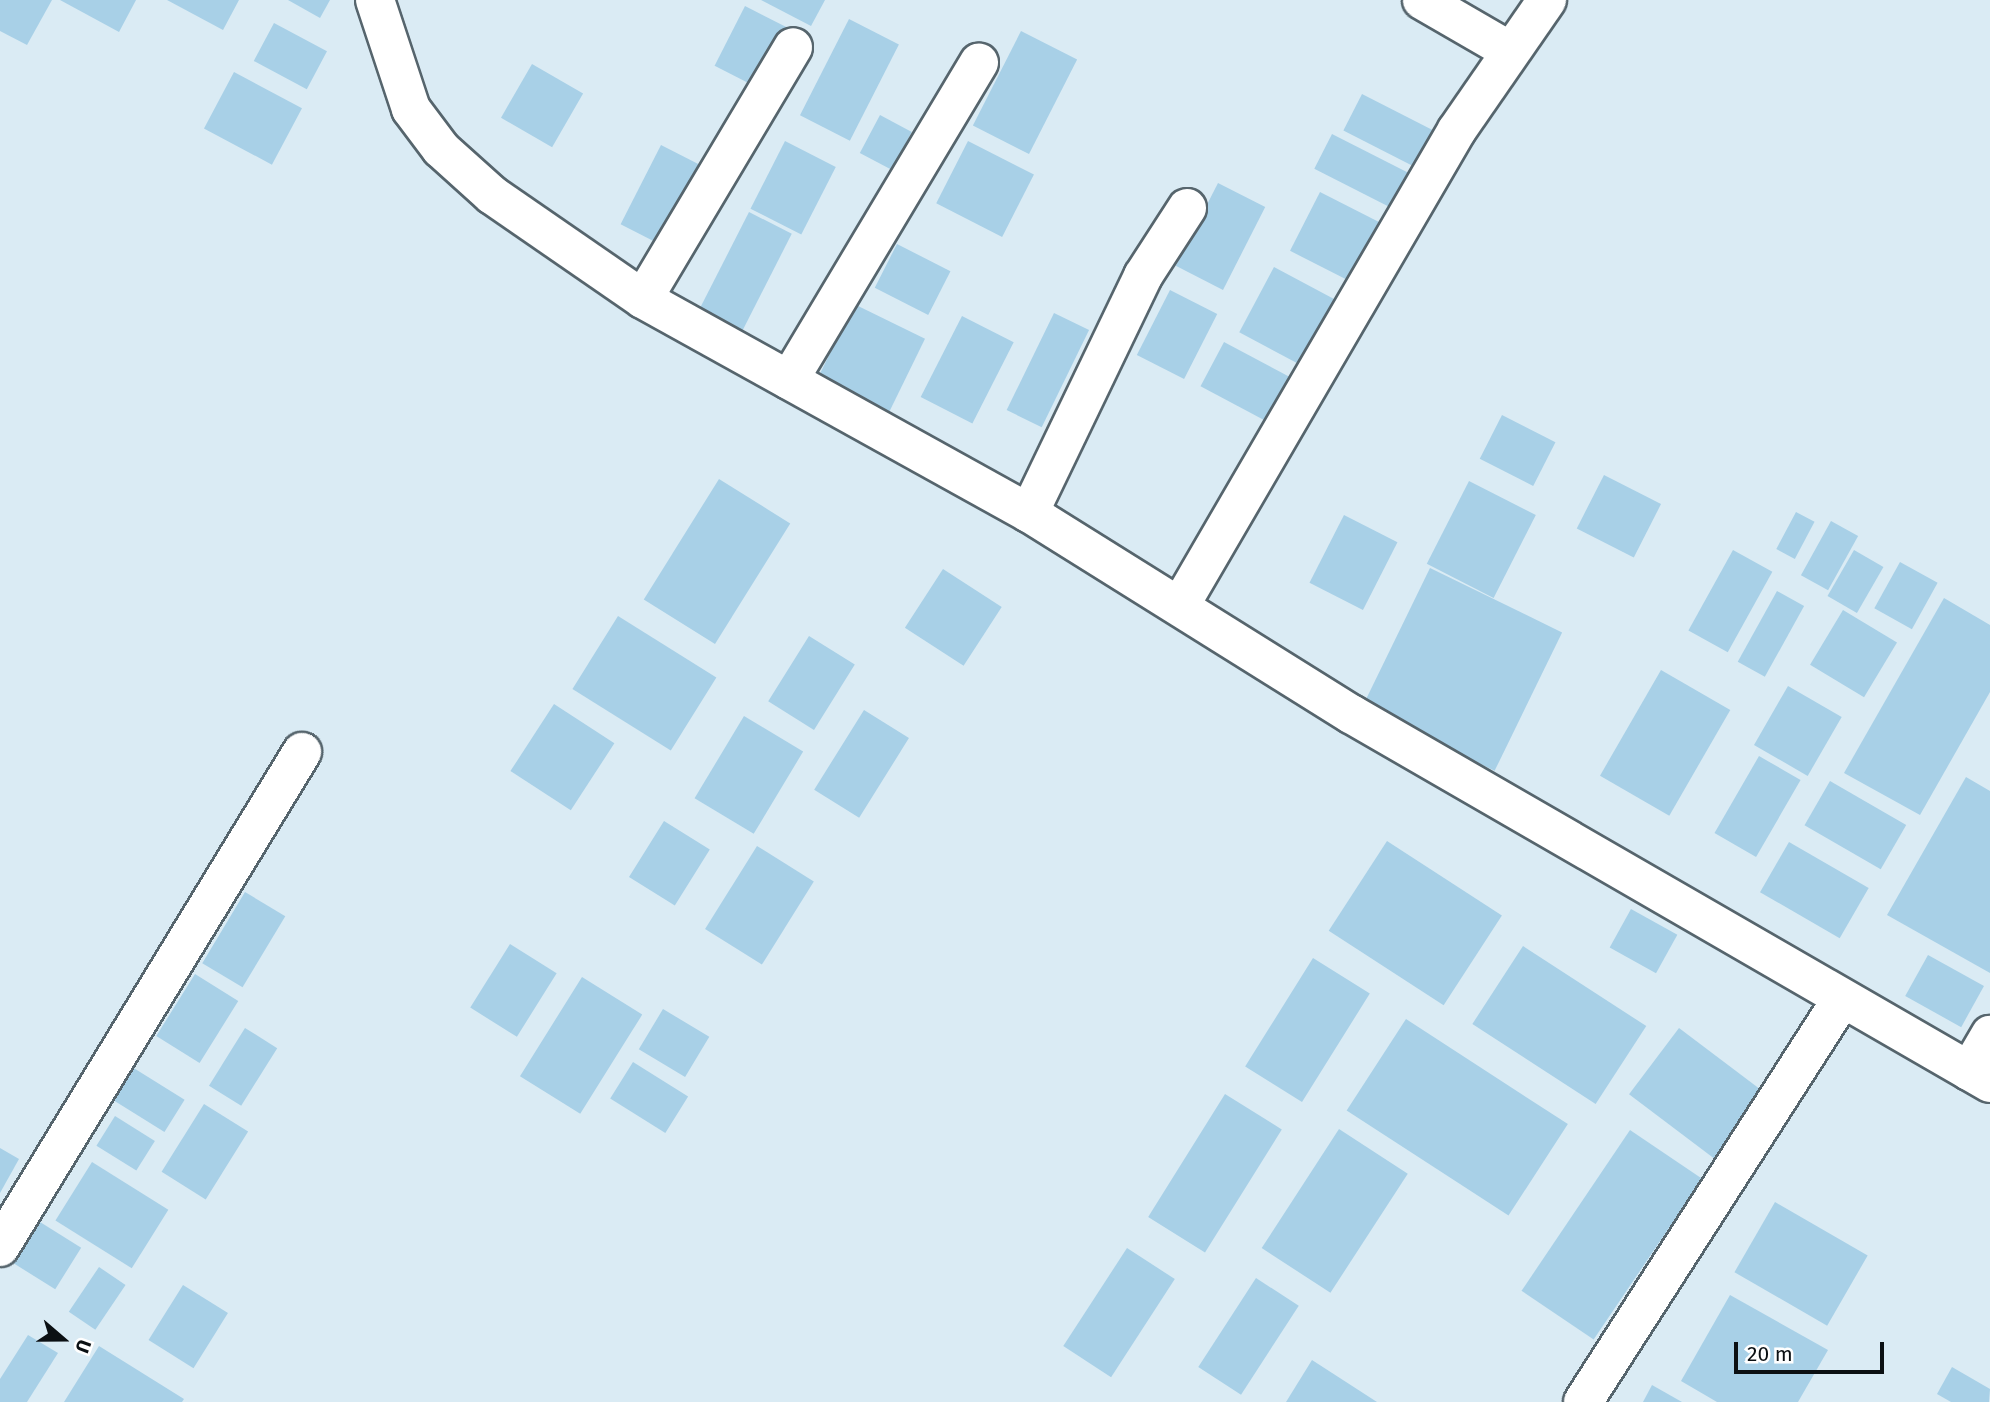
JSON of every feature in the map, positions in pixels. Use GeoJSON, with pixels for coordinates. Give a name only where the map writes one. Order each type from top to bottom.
{"type":"FeatureCollection","features":[{"type":"Feature","properties":{"kind":"street"},"geometry":{"type":"LineString","coordinates":[[375,0],[411,109],[441,149],[492,195],[643,299],[1029,513],[1181,604],[1351,714],[1841,1000],[1980,1077],[1990,1035]]}},
{"type":"Feature","properties":{"kind":"street"},"geometry":{"type":"LineString","coordinates":[[1422,0],[1510,51]]}},
{"type":"Feature","properties":{"kind":"street"},"geometry":{"type":"LineString","coordinates":[[1181,604],[1457,130],[1547,0]]}},
{"type":"Feature","properties":{"kind":"street"},"geometry":{"type":"LineString","coordinates":[[643,299],[793,47]]}},
{"type":"Feature","properties":{"kind":"street"},"geometry":{"type":"LineString","coordinates":[[789,380],[979,62]]}},
{"type":"Feature","properties":{"kind":"street"},"geometry":{"type":"LineString","coordinates":[[1029,513],[1143,276],[1187,208]]}},
{"type":"Feature","properties":{"kind":"street"},"geometry":{"type":"LineString","coordinates":[[0,1247],[302,752]]}},
{"type":"Feature","properties":{"kind":"street"},"geometry":{"type":"LineString","coordinates":[[1583,1402],[1841,1000]]}},
{"type":"Feature","properties":{"kind":"building"},"geometry":{"type":"Polygon","coordinates":[[[0,0],[52,0],[27,45],[0,31],[0,0]]]}},
{"type":"Feature","properties":{"kind":"building"},"geometry":{"type":"Polygon","coordinates":[[[60,0],[136,0],[119,32],[60,0]]]}},
{"type":"Feature","properties":{"kind":"building"},"geometry":{"type":"Polygon","coordinates":[[[167,0],[239,0],[223,30],[167,0]]]}},
{"type":"Feature","properties":{"kind":"building"},"geometry":{"type":"Polygon","coordinates":[[[288,0],[330,0],[320,18],[288,0]]]}},
{"type":"Feature","properties":{"kind":"building"},"geometry":{"type":"Polygon","coordinates":[[[761,0],[825,0],[811,26],[761,0]]]}},
{"type":"Feature","properties":{"kind":"building"},"geometry":{"type":"Polygon","coordinates":[[[745,6],[789,28],[758,88],[715,66],[745,6]]]}},
{"type":"Feature","properties":{"kind":"building"},"geometry":{"type":"Polygon","coordinates":[[[849,19],[899,44],[850,141],[800,115],[849,19]]]}},
{"type":"Feature","properties":{"kind":"building"},"geometry":{"type":"Polygon","coordinates":[[[274,23],[327,51],[307,89],[254,61],[274,23]]]}},
{"type":"Feature","properties":{"kind":"building"},"geometry":{"type":"Polygon","coordinates":[[[1021,31],[1077,60],[1029,154],[973,125],[1021,31]]]}},
{"type":"Feature","properties":{"kind":"building"},"geometry":{"type":"Polygon","coordinates":[[[532,64],[583,94],[552,147],[501,118],[532,64]]]}},
{"type":"Feature","properties":{"kind":"building"},"geometry":{"type":"Polygon","coordinates":[[[234,72],[302,108],[272,165],[204,129],[234,72]]]}},
{"type":"Feature","properties":{"kind":"building"},"geometry":{"type":"Polygon","coordinates":[[[1362,94],[1436,132],[1417,168],[1343,131],[1362,94]]]}},
{"type":"Feature","properties":{"kind":"building"},"geometry":{"type":"Polygon","coordinates":[[[880,115],[912,132],[892,170],[860,153],[880,115]]]}},
{"type":"Feature","properties":{"kind":"building"},"geometry":{"type":"Polygon","coordinates":[[[1332,134],[1408,173],[1390,207],[1314,169],[1332,134]]]}},
{"type":"Feature","properties":{"kind":"building"},"geometry":{"type":"Polygon","coordinates":[[[785,141],[836,167],[801,235],[750,209],[785,141]]]}},
{"type":"Feature","properties":{"kind":"building"},"geometry":{"type":"Polygon","coordinates":[[[968,141],[1034,175],[1002,237],[936,203],[968,141]]]}},
{"type":"Feature","properties":{"kind":"building"},"geometry":{"type":"Polygon","coordinates":[[[661,145],[710,170],[670,249],[621,224],[661,145]]]}},
{"type":"Feature","properties":{"kind":"building"},"geometry":{"type":"Polygon","coordinates":[[[1218,183],[1265,207],[1223,290],[1176,266],[1218,183]]]}},
{"type":"Feature","properties":{"kind":"building"},"geometry":{"type":"Polygon","coordinates":[[[1320,192],[1387,226],[1357,285],[1290,251],[1320,192]]]}},
{"type":"Feature","properties":{"kind":"building"},"geometry":{"type":"Polygon","coordinates":[[[749,212],[792,234],[739,337],[696,315],[749,212]]]}},
{"type":"Feature","properties":{"kind":"building"},"geometry":{"type":"Polygon","coordinates":[[[897,244],[950,271],[928,315],[875,288],[897,244]]]}},
{"type":"Feature","properties":{"kind":"building"},"geometry":{"type":"Polygon","coordinates":[[[1274,267],[1335,299],[1300,365],[1239,332],[1274,267]]]}},
{"type":"Feature","properties":{"kind":"building"},"geometry":{"type":"Polygon","coordinates":[[[1170,290],[1217,314],[1184,379],[1137,355],[1170,290]]]}},
{"type":"Feature","properties":{"kind":"building"},"geometry":{"type":"Polygon","coordinates":[[[854,304],[925,339],[886,419],[815,384],[854,304]]]}},
{"type":"Feature","properties":{"kind":"building"},"geometry":{"type":"Polygon","coordinates":[[[1054,313],[1089,330],[1042,427],[1007,410],[1054,313]]]}},
{"type":"Feature","properties":{"kind":"building"},"geometry":{"type":"Polygon","coordinates":[[[962,316],[1014,342],[972,423],[921,397],[962,316]]]}},
{"type":"Feature","properties":{"kind":"building"},"geometry":{"type":"Polygon","coordinates":[[[1224,342],[1289,377],[1266,421],[1201,386],[1224,342]]]}},
{"type":"Feature","properties":{"kind":"building"},"geometry":{"type":"Polygon","coordinates":[[[1502,415],[1555,442],[1533,486],[1480,459],[1502,415]]]}},
{"type":"Feature","properties":{"kind":"building"},"geometry":{"type":"Polygon","coordinates":[[[1604,475],[1661,504],[1634,558],[1577,528],[1604,475]]]}},
{"type":"Feature","properties":{"kind":"building"},"geometry":{"type":"Polygon","coordinates":[[[719,479],[790,524],[715,644],[644,599],[719,479]]]}},
{"type":"Feature","properties":{"kind":"building"},"geometry":{"type":"Polygon","coordinates":[[[1469,481],[1536,515],[1494,598],[1427,564],[1469,481]]]}},
{"type":"Feature","properties":{"kind":"building"},"geometry":{"type":"Polygon","coordinates":[[[1796,512],[1815,522],[1795,559],[1776,549],[1796,512]]]}},
{"type":"Feature","properties":{"kind":"building"},"geometry":{"type":"Polygon","coordinates":[[[1344,515],[1397,542],[1363,610],[1309,583],[1344,515]]]}},
{"type":"Feature","properties":{"kind":"building"},"geometry":{"type":"Polygon","coordinates":[[[1831,521],[1858,536],[1828,590],[1801,575],[1831,521]]]}},
{"type":"Feature","properties":{"kind":"building"},"geometry":{"type":"Polygon","coordinates":[[[1733,550],[1772,572],[1728,652],[1688,630],[1733,550]]]}},
{"type":"Feature","properties":{"kind":"building"},"geometry":{"type":"Polygon","coordinates":[[[1854,550],[1883,567],[1857,613],[1828,596],[1854,550]]]}},
{"type":"Feature","properties":{"kind":"building"},"geometry":{"type":"Polygon","coordinates":[[[1900,562],[1938,583],[1912,629],[1874,608],[1900,562]]]}},
{"type":"Feature","properties":{"kind":"building"},"geometry":{"type":"Polygon","coordinates":[[[1430,568],[1562,632],[1495,771],[1362,706],[1430,568]]]}},
{"type":"Feature","properties":{"kind":"building"},"geometry":{"type":"Polygon","coordinates":[[[943,569],[1002,607],[964,666],[905,628],[943,569]]]}},
{"type":"Feature","properties":{"kind":"building"},"geometry":{"type":"Polygon","coordinates":[[[1777,591],[1804,606],[1765,677],[1738,662],[1777,591]]]}},
{"type":"Feature","properties":{"kind":"building"},"geometry":{"type":"Polygon","coordinates":[[[1944,598],[1990,625],[1990,692],[1920,815],[1844,773],[1944,598]]]}},
{"type":"Feature","properties":{"kind":"building"},"geometry":{"type":"Polygon","coordinates":[[[1843,610],[1897,642],[1864,697],[1810,665],[1843,610]]]}},
{"type":"Feature","properties":{"kind":"building"},"geometry":{"type":"Polygon","coordinates":[[[618,616],[716,677],[671,750],[572,689],[618,616]]]}},
{"type":"Feature","properties":{"kind":"building"},"geometry":{"type":"Polygon","coordinates":[[[809,636],[855,665],[814,730],[768,701],[809,636]]]}},
{"type":"Feature","properties":{"kind":"building"},"geometry":{"type":"Polygon","coordinates":[[[1661,670],[1730,710],[1669,816],[1600,776],[1661,670]]]}},
{"type":"Feature","properties":{"kind":"building"},"geometry":{"type":"Polygon","coordinates":[[[1788,686],[1842,717],[1808,776],[1754,745],[1788,686]]]}},
{"type":"Feature","properties":{"kind":"building"},"geometry":{"type":"Polygon","coordinates":[[[554,704],[614,743],[571,810],[510,771],[554,704]]]}},
{"type":"Feature","properties":{"kind":"building"},"geometry":{"type":"Polygon","coordinates":[[[864,710],[909,738],[859,818],[814,790],[864,710]]]}},
{"type":"Feature","properties":{"kind":"building"},"geometry":{"type":"Polygon","coordinates":[[[744,716],[803,752],[754,834],[695,798],[744,716]]]}},
{"type":"Feature","properties":{"kind":"building"},"geometry":{"type":"Polygon","coordinates":[[[1759,756],[1801,780],[1756,857],[1714,833],[1759,756]]]}},
{"type":"Feature","properties":{"kind":"building"},"geometry":{"type":"Polygon","coordinates":[[[1966,777],[1990,791],[1990,973],[1887,915],[1966,777]]]}},
{"type":"Feature","properties":{"kind":"building"},"geometry":{"type":"Polygon","coordinates":[[[1830,781],[1906,825],[1881,869],[1804,825],[1830,781]]]}},
{"type":"Feature","properties":{"kind":"building"},"geometry":{"type":"Polygon","coordinates":[[[664,821],[710,850],[675,906],[629,877],[664,821]]]}},
{"type":"Feature","properties":{"kind":"building"},"geometry":{"type":"Polygon","coordinates":[[[1387,841],[1502,916],[1444,1005],[1329,931],[1387,841]]]}},
{"type":"Feature","properties":{"kind":"building"},"geometry":{"type":"Polygon","coordinates":[[[1789,842],[1869,888],[1840,938],[1760,892],[1789,842]]]}},
{"type":"Feature","properties":{"kind":"building"},"geometry":{"type":"Polygon","coordinates":[[[757,846],[814,882],[762,965],[705,929],[757,846]]]}},
{"type":"Feature","properties":{"kind":"building"},"geometry":{"type":"Polygon","coordinates":[[[245,892],[285,916],[243,987],[202,963],[245,892]]]}},
{"type":"Feature","properties":{"kind":"building"},"geometry":{"type":"Polygon","coordinates":[[[1631,909],[1677,935],[1656,973],[1610,947],[1631,909]]]}},
{"type":"Feature","properties":{"kind":"building"},"geometry":{"type":"Polygon","coordinates":[[[510,944],[557,973],[517,1037],[470,1008],[510,944]]]}},
{"type":"Feature","properties":{"kind":"building"},"geometry":{"type":"Polygon","coordinates":[[[1523,946],[1646,1026],[1596,1104],[1472,1024],[1523,946]]]}},
{"type":"Feature","properties":{"kind":"building"},"geometry":{"type":"Polygon","coordinates":[[[1928,955],[1984,986],[1961,1027],[1905,996],[1928,955]]]}},
{"type":"Feature","properties":{"kind":"building"},"geometry":{"type":"Polygon","coordinates":[[[1313,958],[1370,994],[1302,1102],[1245,1067],[1313,958]]]}},
{"type":"Feature","properties":{"kind":"building"},"geometry":{"type":"Polygon","coordinates":[[[195,974],[238,1001],[200,1063],[156,1036],[195,974]]]}},
{"type":"Feature","properties":{"kind":"building"},"geometry":{"type":"Polygon","coordinates":[[[582,977],[642,1015],[580,1114],[520,1076],[582,977]]]}},
{"type":"Feature","properties":{"kind":"building"},"geometry":{"type":"Polygon","coordinates":[[[663,1009],[709,1037],[685,1077],[639,1049],[663,1009]]]}},
{"type":"Feature","properties":{"kind":"building"},"geometry":{"type":"Polygon","coordinates":[[[1406,1019],[1568,1124],[1508,1216],[1347,1110],[1406,1019]]]}},
{"type":"Feature","properties":{"kind":"building"},"geometry":{"type":"Polygon","coordinates":[[[245,1028],[277,1048],[241,1106],[209,1086],[245,1028]]]}},
{"type":"Feature","properties":{"kind":"building"},"geometry":{"type":"Polygon","coordinates":[[[1679,1028],[1768,1095],[1718,1162],[1629,1094],[1679,1028]]]}},
{"type":"Feature","properties":{"kind":"building"},"geometry":{"type":"Polygon","coordinates":[[[633,1062],[688,1096],[665,1133],[610,1098],[633,1062]]]}},
{"type":"Feature","properties":{"kind":"building"},"geometry":{"type":"Polygon","coordinates":[[[132,1067],[185,1100],[164,1132],[112,1099],[132,1067]]]}},
{"type":"Feature","properties":{"kind":"building"},"geometry":{"type":"Polygon","coordinates":[[[1225,1094],[1282,1130],[1205,1252],[1148,1217],[1225,1094]]]}},
{"type":"Feature","properties":{"kind":"building"},"geometry":{"type":"Polygon","coordinates":[[[204,1104],[248,1132],[206,1199],[162,1172],[204,1104]]]}},
{"type":"Feature","properties":{"kind":"building"},"geometry":{"type":"Polygon","coordinates":[[[115,1116],[155,1141],[136,1171],[96,1146],[115,1116]]]}},
{"type":"Feature","properties":{"kind":"building"},"geometry":{"type":"Polygon","coordinates":[[[1339,1129],[1408,1174],[1330,1293],[1262,1248],[1339,1129]]]}},
{"type":"Feature","properties":{"kind":"building"},"geometry":{"type":"Polygon","coordinates":[[[1630,1130],[1702,1179],[1594,1339],[1522,1291],[1630,1130]]]}},
{"type":"Feature","properties":{"kind":"building"},"geometry":{"type":"Polygon","coordinates":[[[0,1148],[19,1159],[0,1193],[0,1148]]]}},
{"type":"Feature","properties":{"kind":"building"},"geometry":{"type":"Polygon","coordinates":[[[92,1162],[168,1210],[132,1268],[55,1221],[92,1162]]]}},
{"type":"Feature","properties":{"kind":"building"},"geometry":{"type":"Polygon","coordinates":[[[1775,1202],[1868,1256],[1827,1326],[1734,1272],[1775,1202]]]}},
{"type":"Feature","properties":{"kind":"building"},"geometry":{"type":"Polygon","coordinates":[[[32,1217],[81,1248],[55,1289],[6,1259],[32,1217]]]}},
{"type":"Feature","properties":{"kind":"building"},"geometry":{"type":"Polygon","coordinates":[[[1127,1248],[1175,1279],[1111,1377],[1063,1346],[1127,1248]]]}},
{"type":"Feature","properties":{"kind":"building"},"geometry":{"type":"Polygon","coordinates":[[[99,1267],[126,1285],[95,1330],[69,1312],[99,1267]]]}},
{"type":"Feature","properties":{"kind":"building"},"geometry":{"type":"Polygon","coordinates":[[[1256,1278],[1299,1306],[1241,1395],[1198,1367],[1256,1278]]]}},
{"type":"Feature","properties":{"kind":"building"},"geometry":{"type":"Polygon","coordinates":[[[183,1285],[228,1313],[194,1368],[149,1340],[183,1285]]]}},
{"type":"Feature","properties":{"kind":"building"},"geometry":{"type":"Polygon","coordinates":[[[1730,1295],[1828,1350],[1798,1402],[1717,1402],[1681,1381],[1730,1295]]]}},
{"type":"Feature","properties":{"kind":"building"},"geometry":{"type":"Polygon","coordinates":[[[28,1335],[58,1353],[27,1402],[0,1402],[0,1379],[28,1335]]]}},
{"type":"Feature","properties":{"kind":"building"},"geometry":{"type":"Polygon","coordinates":[[[99,1346],[184,1399],[182,1402],[64,1402],[99,1346]]]}},
{"type":"Feature","properties":{"kind":"building"},"geometry":{"type":"Polygon","coordinates":[[[1312,1360],[1377,1402],[1286,1402],[1312,1360]]]}},
{"type":"Feature","properties":{"kind":"building"},"geometry":{"type":"Polygon","coordinates":[[[1952,1367],[1990,1389],[1989,1402],[1951,1402],[1937,1394],[1952,1367]]]}},
{"type":"Feature","properties":{"kind":"building"},"geometry":{"type":"Polygon","coordinates":[[[1652,1385],[1682,1402],[1643,1402],[1652,1385]]]}}]}
